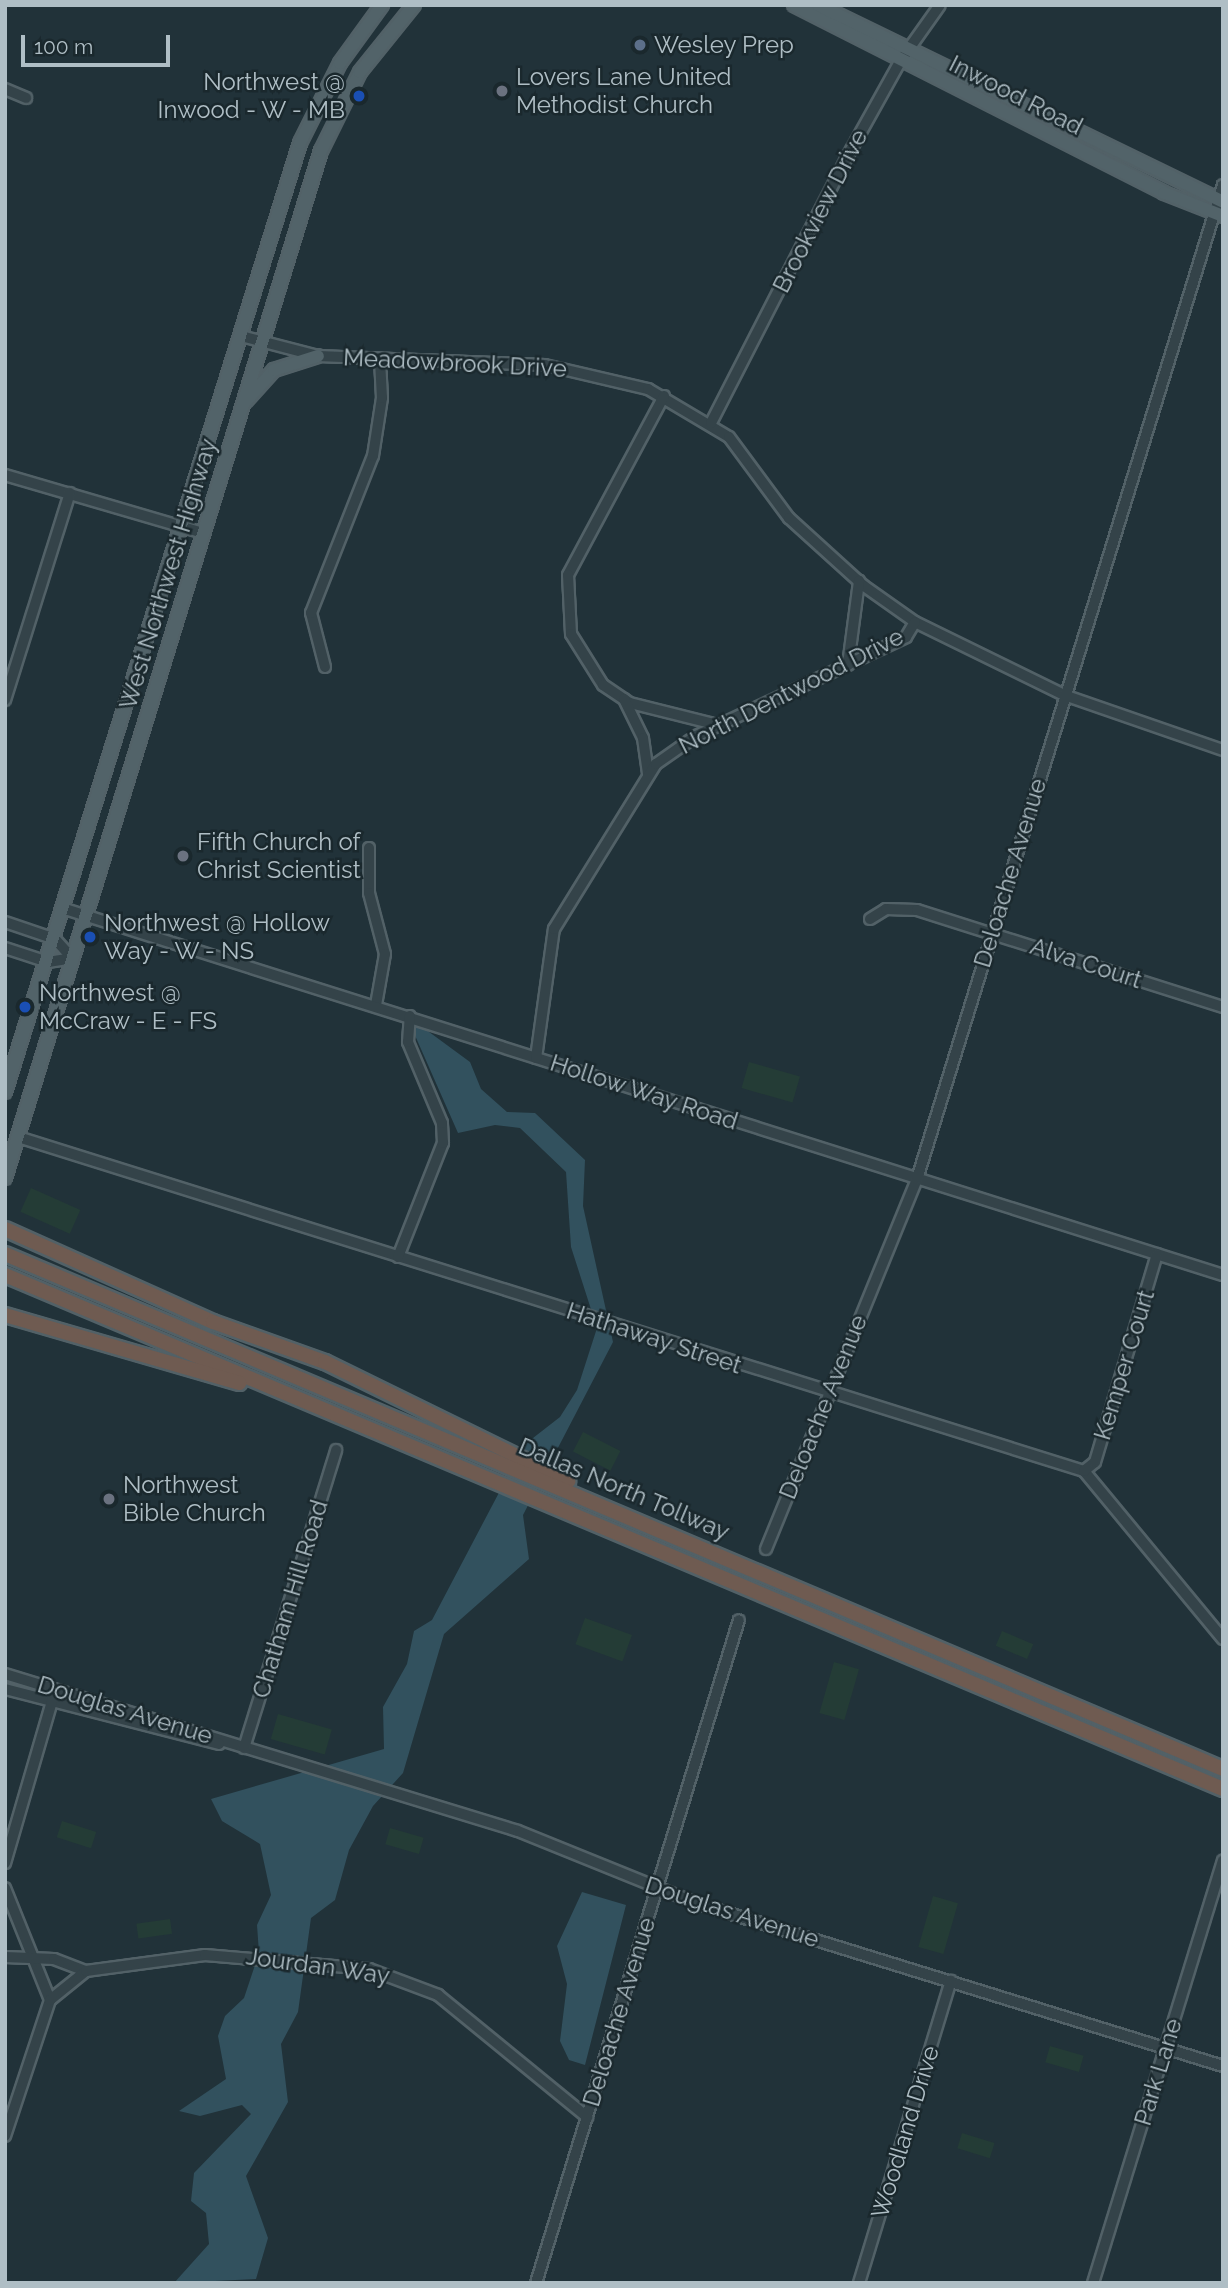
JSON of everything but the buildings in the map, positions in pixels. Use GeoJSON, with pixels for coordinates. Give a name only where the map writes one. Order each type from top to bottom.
{"type":"FeatureCollection","features":[{"type":"Feature","properties":{"kind":"highway"},"geometry":{"type":"LineString","coordinates":[[5,1229],[193,1314],[325,1362],[637,1518]]}},
{"type":"Feature","properties":{"kind":"highway","name":"Dallas North Tollway"},"geometry":{"type":"LineString","coordinates":[[5,1254],[637,1518],[1223,1769]]}},
{"type":"Feature","properties":{"kind":"highway","name":"Dallas North Tollway"},"geometry":{"type":"LineString","coordinates":[[5,1275],[1223,1789]]}},
{"type":"Feature","properties":{"kind":"highway"},"geometry":{"type":"LineString","coordinates":[[5,1315],[290,1397]]}},
{"type":"Feature","properties":{"kind":"main road","name":"West Northwest Highway"},"geometry":{"type":"LineString","coordinates":[[5,1092],[65,909],[300,143],[340,63],[382,5]]}},
{"type":"Feature","properties":{"kind":"main road","name":"West Northwest Highway"},"geometry":{"type":"LineString","coordinates":[[5,1178],[321,151],[360,72],[414,5]]}},
{"type":"Feature","properties":{"kind":"main road","name":"Inwood Road"},"geometry":{"type":"LineString","coordinates":[[794,5],[1219,208]]}},
{"type":"Feature","properties":{"kind":"main road","name":"Inwood Road"},"geometry":{"type":"LineString","coordinates":[[818,5],[903,55]]}},
{"type":"Feature","properties":{"kind":"main road"},"geometry":{"type":"LineString","coordinates":[[300,143],[321,151]]}},
{"type":"Feature","properties":{"kind":"main road"},"geometry":{"type":"LineString","coordinates":[[241,407],[274,370],[318,356]]}},
{"type":"Feature","properties":{"kind":"street","name":"Brookview Drive"},"geometry":{"type":"LineString","coordinates":[[711,423],[903,55],[940,5]]}},
{"type":"Feature","properties":{"kind":"street"},"geometry":{"type":"LineString","coordinates":[[5,89],[26,98]]}},
{"type":"Feature","properties":{"kind":"street","name":"Deloache Avenue"},"geometry":{"type":"LineString","coordinates":[[766,1549],[827,1393],[917,1179],[1064,695],[1219,208],[1223,185]]}},
{"type":"Feature","properties":{"kind":"street","name":"Meadowbrook Drive"},"geometry":{"type":"LineString","coordinates":[[241,336],[318,356],[545,365],[612,377],[664,396],[711,423],[763,476],[789,518],[859,581],[915,622],[1064,695],[1223,750]]}},
{"type":"Feature","properties":{"kind":"street"},"geometry":{"type":"LineString","coordinates":[[325,667],[311,613],[373,456],[382,398],[380,360]]}},
{"type":"Feature","properties":{"kind":"street"},"geometry":{"type":"LineString","coordinates":[[664,396],[568,575],[571,634],[603,685],[623,699],[722,726]]}},
{"type":"Feature","properties":{"kind":"street"},"geometry":{"type":"LineString","coordinates":[[5,475],[203,533]]}},
{"type":"Feature","properties":{"kind":"street"},"geometry":{"type":"LineString","coordinates":[[5,700],[70,493]]}},
{"type":"Feature","properties":{"kind":"street"},"geometry":{"type":"LineString","coordinates":[[848,665],[859,581]]}},
{"type":"Feature","properties":{"kind":"street","name":"North Dentwood Drive"},"geometry":{"type":"LineString","coordinates":[[536,1058],[554,929],[648,775],[680,746],[906,638],[915,622]]}},
{"type":"Feature","properties":{"kind":"street"},"geometry":{"type":"LineString","coordinates":[[623,699],[643,738],[648,775]]}},
{"type":"Feature","properties":{"kind":"street"},"geometry":{"type":"LineString","coordinates":[[369,848],[369,893],[385,954],[376,1004]]}},
{"type":"Feature","properties":{"kind":"street","name":"Alva Court"},"geometry":{"type":"LineString","coordinates":[[870,919],[898,908],[992,933],[1223,1007]]}},
{"type":"Feature","properties":{"kind":"street","name":"Hollow Way Road"},"geometry":{"type":"LineString","coordinates":[[65,909],[376,1004],[536,1058],[1223,1275]]}},
{"type":"Feature","properties":{"kind":"street"},"geometry":{"type":"LineString","coordinates":[[5,922],[55,939],[72,958]]}},
{"type":"Feature","properties":{"kind":"street"},"geometry":{"type":"LineString","coordinates":[[5,948],[48,962],[72,958]]}},
{"type":"Feature","properties":{"kind":"street"},"geometry":{"type":"LineString","coordinates":[[398,1256],[443,1143],[442,1123],[408,1042],[410,1016]]}},
{"type":"Feature","properties":{"kind":"street","name":"Hathaway Street"},"geometry":{"type":"LineString","coordinates":[[18,1137],[827,1393],[1084,1471]]}},
{"type":"Feature","properties":{"kind":"street","name":"Kemper Court"},"geometry":{"type":"LineString","coordinates":[[1084,1471],[1095,1462],[1157,1254]]}},
{"type":"Feature","properties":{"kind":"street","name":"Chatham Hill Road"},"geometry":{"type":"LineString","coordinates":[[244,1748],[336,1450]]}},
{"type":"Feature","properties":{"kind":"street"},"geometry":{"type":"LineString","coordinates":[[1084,1471],[1223,1639]]}},
{"type":"Feature","properties":{"kind":"street","name":"Deloache Avenue"},"geometry":{"type":"LineString","coordinates":[[536,2283],[739,1620]]}},
{"type":"Feature","properties":{"kind":"street","name":"Douglas Avenue"},"geometry":{"type":"LineString","coordinates":[[5,1674],[518,1831],[655,1889],[1223,2066]]}},
{"type":"Feature","properties":{"kind":"street","name":"Douglas Avenue"},"geometry":{"type":"LineString","coordinates":[[5,1689],[137,1727],[244,1748]]}},
{"type":"Feature","properties":{"kind":"street"},"geometry":{"type":"LineString","coordinates":[[5,1863],[55,1689]]}},
{"type":"Feature","properties":{"kind":"street"},"geometry":{"type":"LineString","coordinates":[[137,1727],[141,1714]]}},
{"type":"Feature","properties":{"kind":"street","name":"Park Lane"},"geometry":{"type":"LineString","coordinates":[[1093,2283],[1223,1861]]}},
{"type":"Feature","properties":{"kind":"street"},"geometry":{"type":"LineString","coordinates":[[5,1888],[38,1959],[50,2000]]}},
{"type":"Feature","properties":{"kind":"street","name":"Jourdan Way"},"geometry":{"type":"LineString","coordinates":[[5,1957],[38,1959],[86,1970],[253,1955],[315,1961],[426,1988],[527,2062],[587,2118]]}},
{"type":"Feature","properties":{"kind":"street"},"geometry":{"type":"LineString","coordinates":[[5,2136],[50,2000],[86,1970]]}},
{"type":"Feature","properties":{"kind":"street","name":"Woodland Drive"},"geometry":{"type":"LineString","coordinates":[[859,2283],[951,1981]]}},
{"type":"Feature","properties":{"kind":"green space"},"geometry":{"type":"Polygon","coordinates":[[[749,1062],[800,1077],[793,1103],[742,1088],[749,1062]]]}},
{"type":"Feature","properties":{"kind":"green space"},"geometry":{"type":"Polygon","coordinates":[[[31,1188],[80,1210],[70,1234],[20,1212],[31,1188]]]}},
{"type":"Feature","properties":{"kind":"green space"},"geometry":{"type":"Polygon","coordinates":[[[583,1432],[620,1451],[610,1471],[573,1452],[583,1432]]]}},
{"type":"Feature","properties":{"kind":"green space"},"geometry":{"type":"Polygon","coordinates":[[[585,1618],[632,1635],[622,1661],[575,1644],[585,1618]]]}},
{"type":"Feature","properties":{"kind":"green space"},"geometry":{"type":"Polygon","coordinates":[[[1002,1631],[1033,1644],[1027,1659],[996,1646],[1002,1631]]]}},
{"type":"Feature","properties":{"kind":"green space"},"geometry":{"type":"Polygon","coordinates":[[[834,1662],[859,1669],[844,1720],[819,1713],[834,1662]]]}},
{"type":"Feature","properties":{"kind":"green space"},"geometry":{"type":"Polygon","coordinates":[[[278,1714],[332,1729],[325,1754],[271,1739],[278,1714]]]}},
{"type":"Feature","properties":{"kind":"green space"},"geometry":{"type":"Polygon","coordinates":[[[62,1821],[96,1832],[91,1848],[57,1837],[62,1821]]]}},
{"type":"Feature","properties":{"kind":"green space"},"geometry":{"type":"Polygon","coordinates":[[[390,1828],[424,1838],[419,1854],[385,1844],[390,1828]]]}},
{"type":"Feature","properties":{"kind":"green space"},"geometry":{"type":"Polygon","coordinates":[[[933,1896],[958,1903],[943,1954],[918,1947],[933,1896]]]}},
{"type":"Feature","properties":{"kind":"green space"},"geometry":{"type":"Polygon","coordinates":[[[170,1919],[172,1934],[138,1939],[136,1924],[170,1919]]]}},
{"type":"Feature","properties":{"kind":"green space"},"geometry":{"type":"Polygon","coordinates":[[[1050,2046],[1084,2056],[1079,2072],[1045,2062],[1050,2046]]]}},
{"type":"Feature","properties":{"kind":"green space"},"geometry":{"type":"Polygon","coordinates":[[[962,2133],[995,2143],[990,2158],[957,2148],[962,2133]]]}},
{"type":"Feature","properties":{"kind":"water"},"geometry":{"type":"Polygon","coordinates":[[[406,1015],[470,1062],[481,1089],[507,1112],[535,1113],[585,1160],[583,1206],[613,1342],[523,1515],[529,1559],[444,1634],[403,1773],[373,1806],[349,1850],[335,1900],[311,1918],[298,2012],[281,2044],[288,2102],[246,2176],[268,2238],[256,2279],[174,2283],[209,2244],[206,2213],[191,2201],[194,2173],[251,2114],[242,2105],[200,2116],[179,2111],[226,2079],[218,2036],[225,2016],[244,1998],[259,1953],[257,1925],[271,1895],[260,1844],[222,1821],[211,1799],[384,1749],[383,1707],[407,1664],[414,1631],[432,1620],[524,1445],[560,1417],[577,1390],[597,1328],[571,1247],[566,1172],[520,1128],[495,1125],[458,1133],[406,1015]]]}},
{"type":"Feature","properties":{"kind":"water"},"geometry":{"type":"Polygon","coordinates":[[[582,1892],[626,1905],[585,2065],[569,2060],[560,2041],[567,1984],[557,1946],[582,1892]]]}},
{"type":"Feature","properties":{"kind":"place","name":"Wesley Prep"},"geometry":{"type":"Point","coordinates":[640,45]}},
{"type":"Feature","properties":{"kind":"place","name":"Lovers Lane United Methodist Church"},"geometry":{"type":"Point","coordinates":[502,91]}},
{"type":"Feature","properties":{"kind":"place","name":"Northwest @ Inwood - W - MB"},"geometry":{"type":"Point","coordinates":[359,96]}},
{"type":"Feature","properties":{"kind":"place","name":"Fifth Church of Christ Scientist"},"geometry":{"type":"Point","coordinates":[183,856]}},
{"type":"Feature","properties":{"kind":"place","name":"Northwest @ Hollow Way - W - NS"},"geometry":{"type":"Point","coordinates":[90,937]}},
{"type":"Feature","properties":{"kind":"place","name":"Northwest @ McCraw - E - FS"},"geometry":{"type":"Point","coordinates":[25,1007]}},
{"type":"Feature","properties":{"kind":"place","name":"Northwest Bible Church"},"geometry":{"type":"Point","coordinates":[109,1499]}}]}
